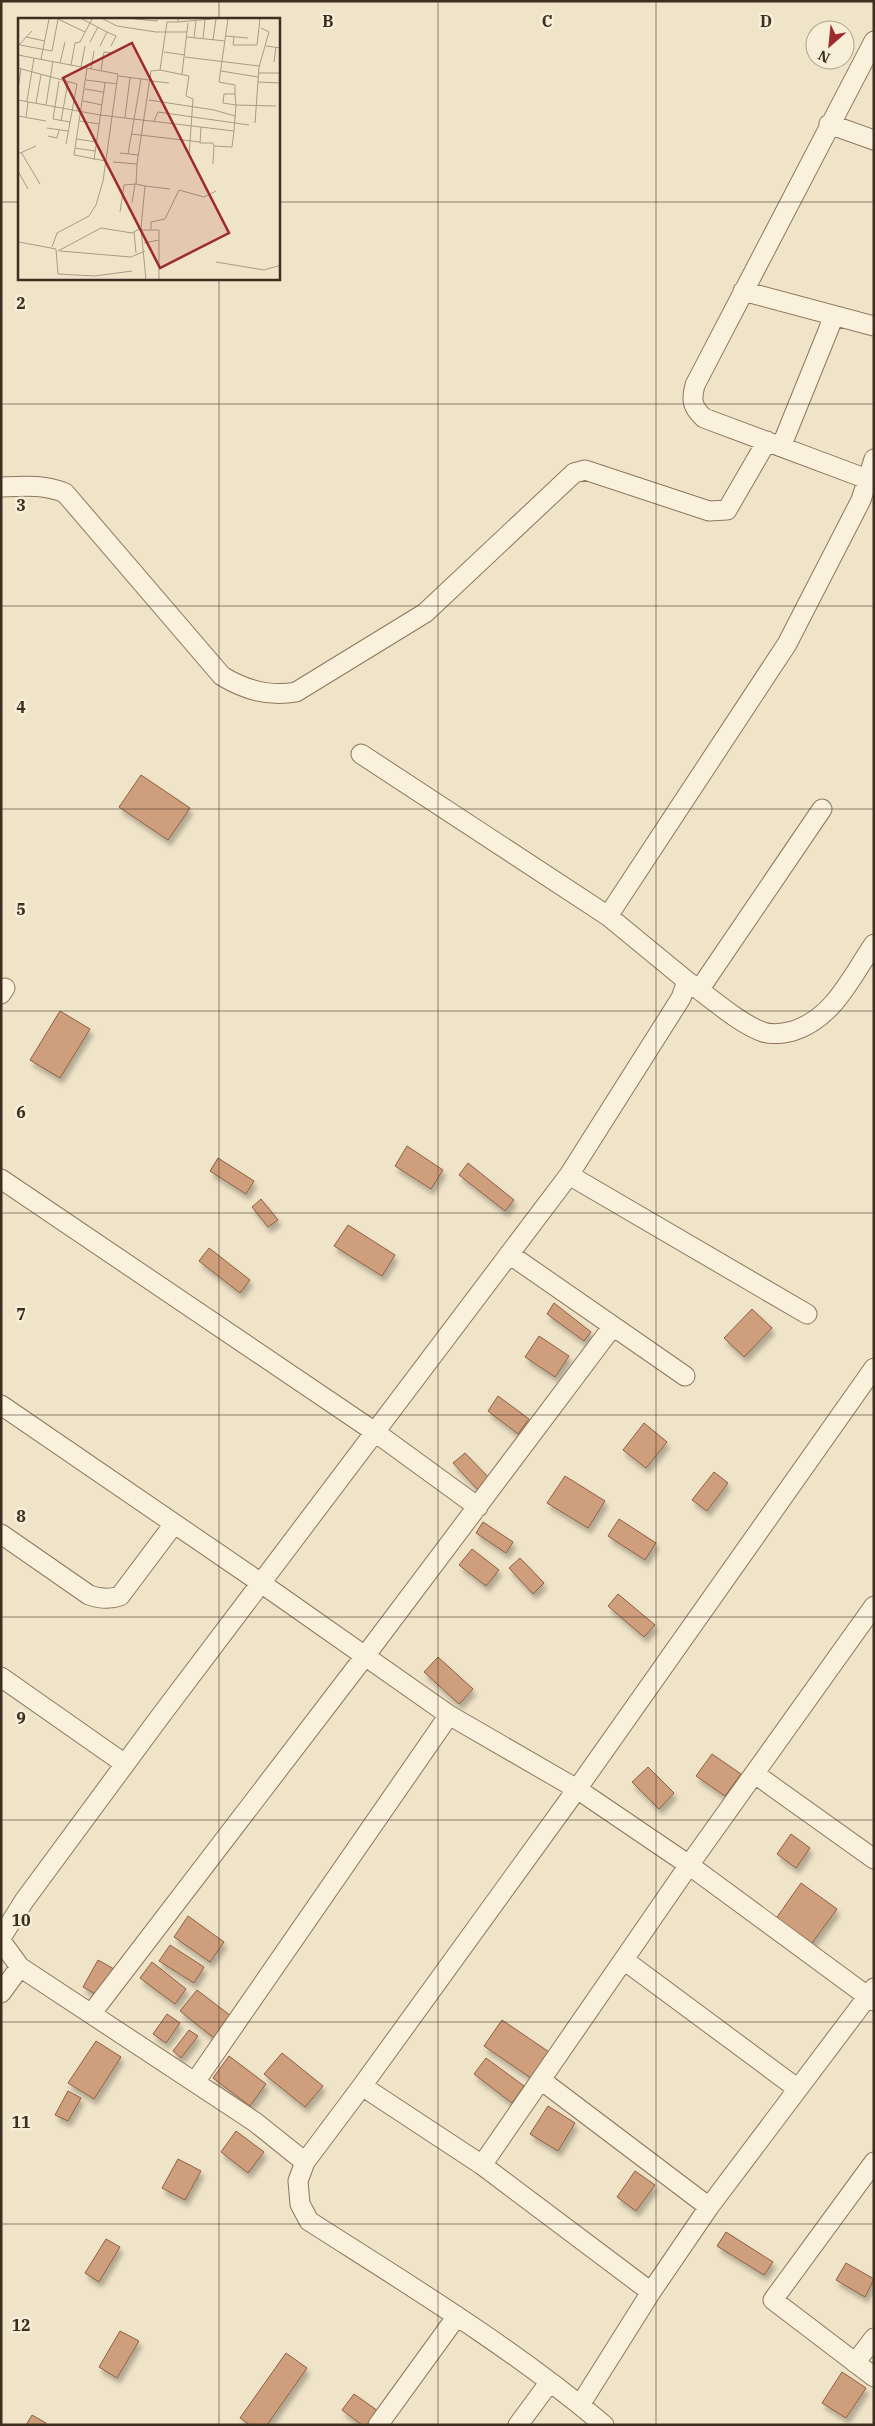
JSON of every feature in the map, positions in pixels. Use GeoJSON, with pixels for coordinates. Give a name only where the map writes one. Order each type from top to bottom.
{"type":"FeatureCollection","features":[{"type":"Feature","properties":{"kind":"street"},"geometry":{"type":"LineString","coordinates":[[867,479],[704,418],[694,409],[691,398],[694,385],[874,41]]}},
{"type":"Feature","properties":{"kind":"street"},"geometry":{"type":"LineString","coordinates":[[829,124],[874,140]]}},
{"type":"Feature","properties":{"kind":"street"},"geometry":{"type":"LineString","coordinates":[[743,291],[874,326]]}},
{"type":"Feature","properties":{"kind":"street"},"geometry":{"type":"LineString","coordinates":[[1,487],[40,486],[55,488],[65,493],[222,676],[238,686],[279,695],[296,692],[425,613],[574,473],[585,470],[708,511],[727,510],[774,444],[834,316]]}},
{"type":"Feature","properties":{"kind":"street"},"geometry":{"type":"LineString","coordinates":[[608,916],[787,644],[867,503],[867,479],[874,459]]}},
{"type":"Feature","properties":{"kind":"street"},"geometry":{"type":"LineString","coordinates":[[361,754],[608,916],[693,986],[749,1025],[765,1033],[785,1033],[810,1025],[822,1016],[833,1004],[874,944]]}},
{"type":"Feature","properties":{"kind":"street"},"geometry":{"type":"LineString","coordinates":[[305,2162],[255,2122],[20,1967],[1,1940],[24,1901],[569,1174],[681,998],[693,986],[822,809]]}},
{"type":"Feature","properties":{"kind":"street"},"geometry":{"type":"LineString","coordinates":[[569,1174],[807,1314]]}},
{"type":"Feature","properties":{"kind":"street"},"geometry":{"type":"LineString","coordinates":[[1,1179],[375,1432],[478,1507]]}},
{"type":"Feature","properties":{"kind":"street"},"geometry":{"type":"LineString","coordinates":[[508,1254],[685,1376]]}},
{"type":"Feature","properties":{"kind":"street"},"geometry":{"type":"LineString","coordinates":[[91,2014],[366,1656],[613,1326]]}},
{"type":"Feature","properties":{"kind":"street"},"geometry":{"type":"LineString","coordinates":[[604,2425],[580,2405],[457,2316],[309,2220],[300,2204],[298,2181],[305,2162],[577,1789],[874,1368]]}},
{"type":"Feature","properties":{"kind":"street"},"geometry":{"type":"LineString","coordinates":[[1,1405],[261,1583],[449,1715],[577,1789],[689,1865],[872,1995],[709,2207],[650,2292],[580,2405]]}},
{"type":"Feature","properties":{"kind":"street"},"geometry":{"type":"LineString","coordinates":[[1,1534],[89,1595],[100,1599],[111,1599],[120,1596],[174,1524]]}},
{"type":"Feature","properties":{"kind":"street"},"geometry":{"type":"LineString","coordinates":[[482,2165],[689,1865],[873,1610]]}},
{"type":"Feature","properties":{"kind":"street"},"geometry":{"type":"LineString","coordinates":[[1,1678],[126,1764]]}},
{"type":"Feature","properties":{"kind":"street"},"geometry":{"type":"LineString","coordinates":[[195,2082],[449,1715]]}},
{"type":"Feature","properties":{"kind":"street"},"geometry":{"type":"LineString","coordinates":[[754,1774],[874,1859]]}},
{"type":"Feature","properties":{"kind":"street"},"geometry":{"type":"LineString","coordinates":[[624,1960],[798,2089]]}},
{"type":"Feature","properties":{"kind":"street"},"geometry":{"type":"LineString","coordinates":[[1,1993],[20,1967]]}},
{"type":"Feature","properties":{"kind":"street"},"geometry":{"type":"LineString","coordinates":[[541,2080],[709,2207]]}},
{"type":"Feature","properties":{"kind":"street"},"geometry":{"type":"LineString","coordinates":[[362,2086],[482,2165],[650,2292]]}},
{"type":"Feature","properties":{"kind":"street"},"geometry":{"type":"LineString","coordinates":[[874,2162],[773,2300],[874,2377]]}},
{"type":"Feature","properties":{"kind":"street"},"geometry":{"type":"LineString","coordinates":[[378,2425],[457,2316]]}},
{"type":"Feature","properties":{"kind":"street"},"geometry":{"type":"LineString","coordinates":[[855,2363],[874,2338]]}},
{"type":"Feature","properties":{"kind":"street"},"geometry":{"type":"LineString","coordinates":[[518,2425],[549,2383]]}},
{"type":"Feature","properties":{"kind":"building"},"geometry":{"type":"Polygon","coordinates":[[[141,775],[190,808],[168,840],[119,807],[141,775]]]}},
{"type":"Feature","properties":{"kind":"building"},"geometry":{"type":"Polygon","coordinates":[[[60,1011],[90,1029],[60,1078],[30,1060],[60,1011]]]}},
{"type":"Feature","properties":{"kind":"building"},"geometry":{"type":"Polygon","coordinates":[[[407,1146],[443,1170],[431,1189],[395,1166],[407,1146]]]}},
{"type":"Feature","properties":{"kind":"building"},"geometry":{"type":"Polygon","coordinates":[[[218,1158],[254,1181],[246,1194],[210,1171],[218,1158]]]}},
{"type":"Feature","properties":{"kind":"building"},"geometry":{"type":"Polygon","coordinates":[[[468,1163],[514,1200],[505,1211],[459,1175],[468,1163]]]}},
{"type":"Feature","properties":{"kind":"building"},"geometry":{"type":"Polygon","coordinates":[[[261,1199],[278,1220],[268,1227],[252,1207],[261,1199]]]}},
{"type":"Feature","properties":{"kind":"building"},"geometry":{"type":"Polygon","coordinates":[[[348,1225],[395,1255],[382,1276],[334,1246],[348,1225]]]}},
{"type":"Feature","properties":{"kind":"building"},"geometry":{"type":"Polygon","coordinates":[[[209,1248],[250,1280],[240,1293],[199,1261],[209,1248]]]}},
{"type":"Feature","properties":{"kind":"building"},"geometry":{"type":"Polygon","coordinates":[[[554,1303],[591,1332],[584,1341],[547,1314],[554,1303]]]}},
{"type":"Feature","properties":{"kind":"building"},"geometry":{"type":"Polygon","coordinates":[[[752,1309],[772,1328],[744,1357],[724,1338],[752,1309]]]}},
{"type":"Feature","properties":{"kind":"building"},"geometry":{"type":"Polygon","coordinates":[[[539,1336],[569,1356],[555,1377],[525,1357],[539,1336]]]}},
{"type":"Feature","properties":{"kind":"building"},"geometry":{"type":"Polygon","coordinates":[[[498,1396],[529,1419],[518,1434],[488,1411],[498,1396]]]}},
{"type":"Feature","properties":{"kind":"building"},"geometry":{"type":"Polygon","coordinates":[[[644,1423],[667,1442],[646,1468],[623,1450],[644,1423]]]}},
{"type":"Feature","properties":{"kind":"building"},"geometry":{"type":"Polygon","coordinates":[[[465,1453],[490,1479],[478,1490],[453,1463],[465,1453]]]}},
{"type":"Feature","properties":{"kind":"building"},"geometry":{"type":"Polygon","coordinates":[[[714,1472],[728,1483],[707,1511],[692,1500],[714,1472]]]}},
{"type":"Feature","properties":{"kind":"building"},"geometry":{"type":"Polygon","coordinates":[[[565,1476],[605,1501],[588,1528],[547,1503],[565,1476]]]}},
{"type":"Feature","properties":{"kind":"building"},"geometry":{"type":"Polygon","coordinates":[[[619,1519],[656,1543],[645,1560],[608,1536],[619,1519]]]}},
{"type":"Feature","properties":{"kind":"building"},"geometry":{"type":"Polygon","coordinates":[[[483,1522],[513,1542],[506,1553],[476,1533],[483,1522]]]}},
{"type":"Feature","properties":{"kind":"building"},"geometry":{"type":"Polygon","coordinates":[[[472,1549],[499,1570],[486,1586],[459,1565],[472,1549]]]}},
{"type":"Feature","properties":{"kind":"building"},"geometry":{"type":"Polygon","coordinates":[[[520,1558],[544,1583],[533,1594],[509,1568],[520,1558]]]}},
{"type":"Feature","properties":{"kind":"building"},"geometry":{"type":"Polygon","coordinates":[[[618,1594],[655,1625],[644,1637],[608,1606],[618,1594]]]}},
{"type":"Feature","properties":{"kind":"building"},"geometry":{"type":"Polygon","coordinates":[[[438,1657],[473,1689],[459,1704],[424,1672],[438,1657]]]}},
{"type":"Feature","properties":{"kind":"building"},"geometry":{"type":"Polygon","coordinates":[[[712,1754],[741,1774],[725,1796],[696,1776],[712,1754]]]}},
{"type":"Feature","properties":{"kind":"building"},"geometry":{"type":"Polygon","coordinates":[[[648,1767],[674,1793],[659,1809],[632,1782],[648,1767]]]}},
{"type":"Feature","properties":{"kind":"building"},"geometry":{"type":"Polygon","coordinates":[[[791,1834],[810,1848],[796,1868],[777,1854],[791,1834]]]}},
{"type":"Feature","properties":{"kind":"building"},"geometry":{"type":"Polygon","coordinates":[[[801,1883],[837,1909],[810,1946],[775,1920],[801,1883]]]}},
{"type":"Feature","properties":{"kind":"building"},"geometry":{"type":"Polygon","coordinates":[[[188,1916],[224,1942],[210,1962],[174,1937],[188,1916]]]}},
{"type":"Feature","properties":{"kind":"building"},"geometry":{"type":"Polygon","coordinates":[[[170,1945],[204,1967],[194,1983],[159,1961],[170,1945]]]}},
{"type":"Feature","properties":{"kind":"building"},"geometry":{"type":"Polygon","coordinates":[[[98,1960],[114,1969],[99,1996],[83,1987],[98,1960]]]}},
{"type":"Feature","properties":{"kind":"building"},"geometry":{"type":"Polygon","coordinates":[[[152,1962],[186,1989],[175,2004],[140,1978],[152,1962]]]}},
{"type":"Feature","properties":{"kind":"building"},"geometry":{"type":"Polygon","coordinates":[[[197,1990],[231,2016],[214,2038],[180,2011],[197,1990]]]}},
{"type":"Feature","properties":{"kind":"building"},"geometry":{"type":"Polygon","coordinates":[[[167,2014],[180,2023],[166,2043],[153,2034],[167,2014]]]}},
{"type":"Feature","properties":{"kind":"building"},"geometry":{"type":"Polygon","coordinates":[[[502,2020],[549,2052],[531,2078],[484,2046],[502,2020]]]}},
{"type":"Feature","properties":{"kind":"building"},"geometry":{"type":"Polygon","coordinates":[[[189,2030],[198,2036],[181,2058],[173,2051],[189,2030]]]}},
{"type":"Feature","properties":{"kind":"building"},"geometry":{"type":"Polygon","coordinates":[[[96,2041],[121,2057],[94,2099],[68,2083],[96,2041]]]}},
{"type":"Feature","properties":{"kind":"building"},"geometry":{"type":"Polygon","coordinates":[[[282,2053],[323,2086],[305,2107],[264,2074],[282,2053]]]}},
{"type":"Feature","properties":{"kind":"building"},"geometry":{"type":"Polygon","coordinates":[[[229,2056],[266,2084],[250,2106],[213,2078],[229,2056]]]}},
{"type":"Feature","properties":{"kind":"building"},"geometry":{"type":"Polygon","coordinates":[[[486,2058],[524,2086],[512,2103],[474,2074],[486,2058]]]}},
{"type":"Feature","properties":{"kind":"building"},"geometry":{"type":"Polygon","coordinates":[[[68,2091],[81,2098],[68,2121],[55,2115],[68,2091]]]}},
{"type":"Feature","properties":{"kind":"building"},"geometry":{"type":"Polygon","coordinates":[[[548,2106],[575,2123],[558,2151],[530,2134],[548,2106]]]}},
{"type":"Feature","properties":{"kind":"building"},"geometry":{"type":"Polygon","coordinates":[[[236,2131],[264,2152],[248,2173],[221,2152],[236,2131]]]}},
{"type":"Feature","properties":{"kind":"building"},"geometry":{"type":"Polygon","coordinates":[[[178,2159],[201,2171],[185,2200],[162,2188],[178,2159]]]}},
{"type":"Feature","properties":{"kind":"building"},"geometry":{"type":"Polygon","coordinates":[[[635,2171],[655,2185],[636,2211],[617,2197],[635,2171]]]}},
{"type":"Feature","properties":{"kind":"building"},"geometry":{"type":"Polygon","coordinates":[[[726,2232],[773,2262],[764,2275],[717,2246],[726,2232]]]}},
{"type":"Feature","properties":{"kind":"building"},"geometry":{"type":"Polygon","coordinates":[[[106,2239],[120,2247],[99,2282],[85,2273],[106,2239]]]}},
{"type":"Feature","properties":{"kind":"building"},"geometry":{"type":"Polygon","coordinates":[[[846,2263],[874,2279],[865,2297],[836,2280],[846,2263]]]}},
{"type":"Feature","properties":{"kind":"building"},"geometry":{"type":"Polygon","coordinates":[[[120,2331],[139,2341],[117,2378],[99,2367],[120,2331]]]}},
{"type":"Feature","properties":{"kind":"building"},"geometry":{"type":"Polygon","coordinates":[[[286,2353],[307,2368],[267,2425],[250,2425],[240,2418],[286,2353]]]}},
{"type":"Feature","properties":{"kind":"building"},"geometry":{"type":"Polygon","coordinates":[[[842,2372],[866,2388],[846,2418],[822,2403],[842,2372]]]}},
{"type":"Feature","properties":{"kind":"building"},"geometry":{"type":"Polygon","coordinates":[[[354,2394],[378,2411],[368,2425],[362,2425],[342,2410],[354,2394]]]}},
{"type":"Feature","properties":{"kind":"building"},"geometry":{"type":"Polygon","coordinates":[[[32,2415],[46,2423],[45,2425],[26,2425],[32,2415]]]}}]}
